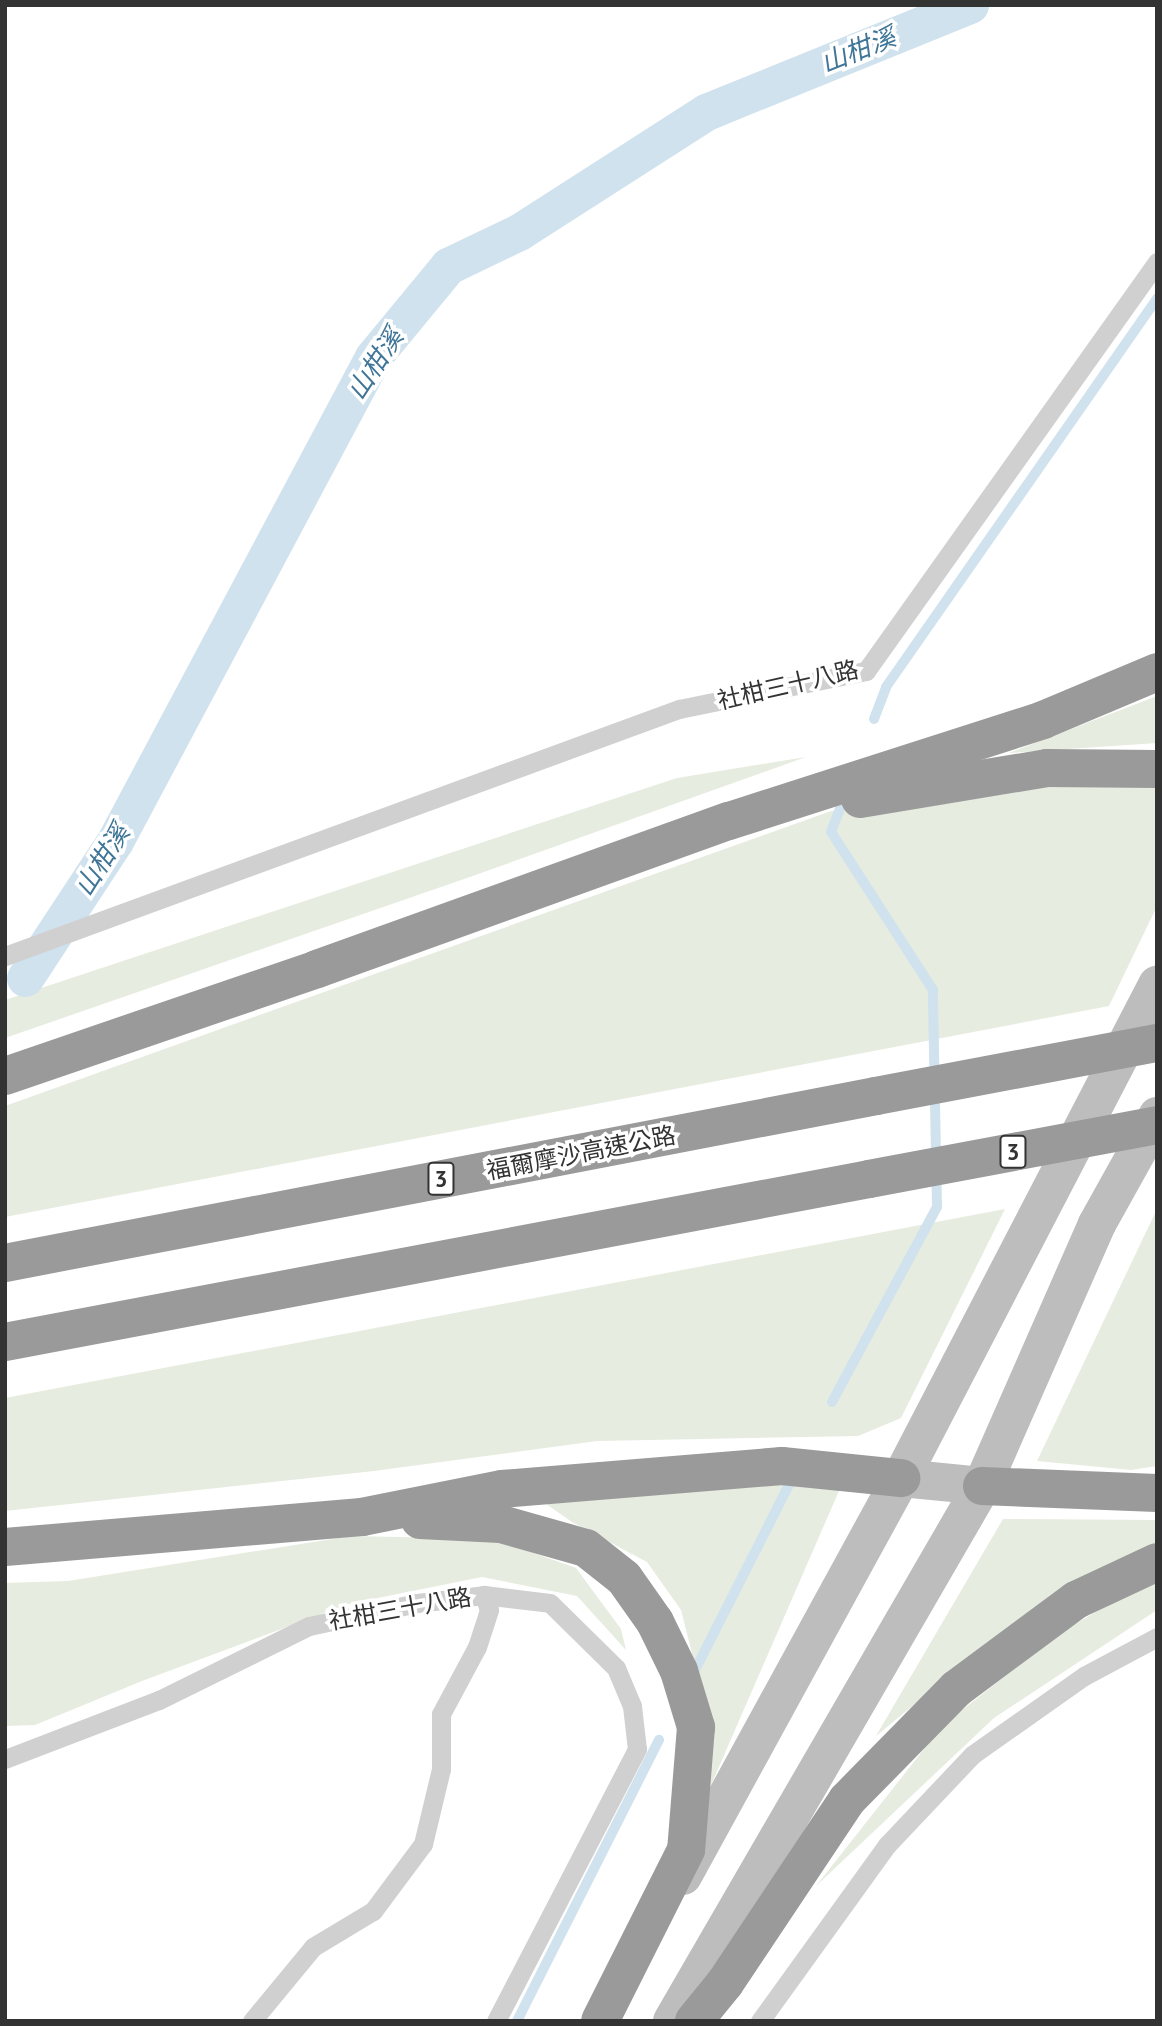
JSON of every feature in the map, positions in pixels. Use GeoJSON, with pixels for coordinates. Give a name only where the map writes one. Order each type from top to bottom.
{"type":"FeatureCollection","features":[{"type":"Feature","properties":{"kind":"highway"},"geometry":{"type":"LineString","coordinates":[[5,1076],[330,965],[729,821],[1044,720],[1157,672]]}},
{"type":"Feature","properties":{"kind":"highway"},"geometry":{"type":"LineString","coordinates":[[729,821],[1047,768],[1157,769]]}},
{"type":"Feature","properties":{"kind":"highway","name":"福爾摩沙高速公路"},"geometry":{"type":"LineString","coordinates":[[5,1263],[1157,1043]]}},
{"type":"Feature","properties":{"kind":"highway","name":"3"},"geometry":{"type":"LineString","coordinates":[[5,1342],[1157,1125]]}},
{"type":"Feature","properties":{"kind":"highway"},"geometry":{"type":"LineString","coordinates":[[5,1547],[362,1517],[502,1489],[782,1466],[901,1478]]}},
{"type":"Feature","properties":{"kind":"highway"},"geometry":{"type":"LineString","coordinates":[[982,1486],[1157,1493]]}},
{"type":"Feature","properties":{"kind":"highway"},"geometry":{"type":"LineString","coordinates":[[362,1517],[501,1524],[586,1548],[624,1578],[655,1622],[679,1671],[696,1727],[686,1850],[602,2021]]}},
{"type":"Feature","properties":{"kind":"highway"},"geometry":{"type":"LineString","coordinates":[[694,2021],[725,1983],[847,1800],[956,1689],[1076,1600],[1157,1562]]}},
{"type":"Feature","properties":{"kind":"main road"},"geometry":{"type":"LineString","coordinates":[[602,2021],[901,1478],[1157,985]]}},
{"type":"Feature","properties":{"kind":"main road"},"geometry":{"type":"LineString","coordinates":[[672,2021],[982,1486],[1097,1224],[1157,1116]]}},
{"type":"Feature","properties":{"kind":"main road"},"geometry":{"type":"LineString","coordinates":[[901,1478],[982,1486]]}},
{"type":"Feature","properties":{"kind":"lane","name":"社柑三十八路"},"geometry":{"type":"LineString","coordinates":[[14,953],[679,709],[866,671],[1157,261]]}},
{"type":"Feature","properties":{"kind":"lane","name":"社柑三十八路"},"geometry":{"type":"LineString","coordinates":[[5,1759],[159,1699],[309,1626],[416,1603],[484,1595],[550,1602],[616,1668],[632,1706],[637,1749],[496,2021]]}},
{"type":"Feature","properties":{"kind":"lane"},"geometry":{"type":"LineString","coordinates":[[252,2021],[313,1947],[373,1911],[423,1844],[441,1769],[441,1714],[477,1647],[489,1610],[484,1595]]}},
{"type":"Feature","properties":{"kind":"lane"},"geometry":{"type":"LineString","coordinates":[[760,2021],[887,1845],[972,1755],[1084,1676],[1157,1637]]}},
{"type":"Feature","properties":{"kind":"shaded area"},"geometry":{"type":"Polygon","coordinates":[[[1157,696],[1157,743],[1009,753],[1157,696]]]}},
{"type":"Feature","properties":{"kind":"shaded area"},"geometry":{"type":"Polygon","coordinates":[[[806,757],[5,1038],[5,1000],[677,778],[806,757]]]}},
{"type":"Feature","properties":{"kind":"shaded area"},"geometry":{"type":"Polygon","coordinates":[[[1019,782],[1157,782],[1157,906],[1109,1006],[5,1217],[5,1106],[831,811],[1019,782]]]}},
{"type":"Feature","properties":{"kind":"shaded area"},"geometry":{"type":"Polygon","coordinates":[[[1005,1209],[901,1418],[858,1436],[597,1441],[374,1471],[5,1511],[5,1398],[1005,1209]]]}},
{"type":"Feature","properties":{"kind":"shaded area"},"geometry":{"type":"Polygon","coordinates":[[[1157,1209],[1157,1466],[1131,1470],[1037,1461],[1157,1209]]]}},
{"type":"Feature","properties":{"kind":"shaded area"},"geometry":{"type":"Polygon","coordinates":[[[842,1484],[708,1792],[698,1677],[681,1610],[647,1562],[572,1522],[539,1499],[767,1485],[842,1484]]]}},
{"type":"Feature","properties":{"kind":"shaded area"},"geometry":{"type":"Polygon","coordinates":[[[1003,1519],[1157,1520],[1157,1550],[978,1652],[876,1736],[1003,1519]]]}},
{"type":"Feature","properties":{"kind":"shaded area"},"geometry":{"type":"Polygon","coordinates":[[[351,1536],[494,1539],[576,1568],[621,1629],[626,1650],[577,1596],[482,1577],[348,1604],[142,1681],[35,1725],[5,1726],[5,1583],[68,1581],[351,1536]]]}},
{"type":"Feature","properties":{"kind":"shaded area"},"geometry":{"type":"Polygon","coordinates":[[[1157,1577],[1157,1610],[994,1718],[816,1886],[943,1725],[1061,1632],[1157,1577]]]}},
{"type":"Feature","properties":{"kind":"waterway","name":"山柑溪"},"geometry":{"type":"LineString","coordinates":[[25,978],[115,841],[373,357],[448,266],[519,232],[706,112],[970,5]]}},
{"type":"Feature","properties":{"kind":"waterway"},"geometry":{"type":"LineString","coordinates":[[874,719],[886,687],[1157,298]]}},
{"type":"Feature","properties":{"kind":"waterway"},"geometry":{"type":"LineString","coordinates":[[832,1402],[937,1207],[933,990],[831,832],[842,803]]}},
{"type":"Feature","properties":{"kind":"waterway"},"geometry":{"type":"LineString","coordinates":[[692,1676],[794,1475]]}},
{"type":"Feature","properties":{"kind":"waterway"},"geometry":{"type":"LineString","coordinates":[[517,2021],[659,1740]]}}]}
